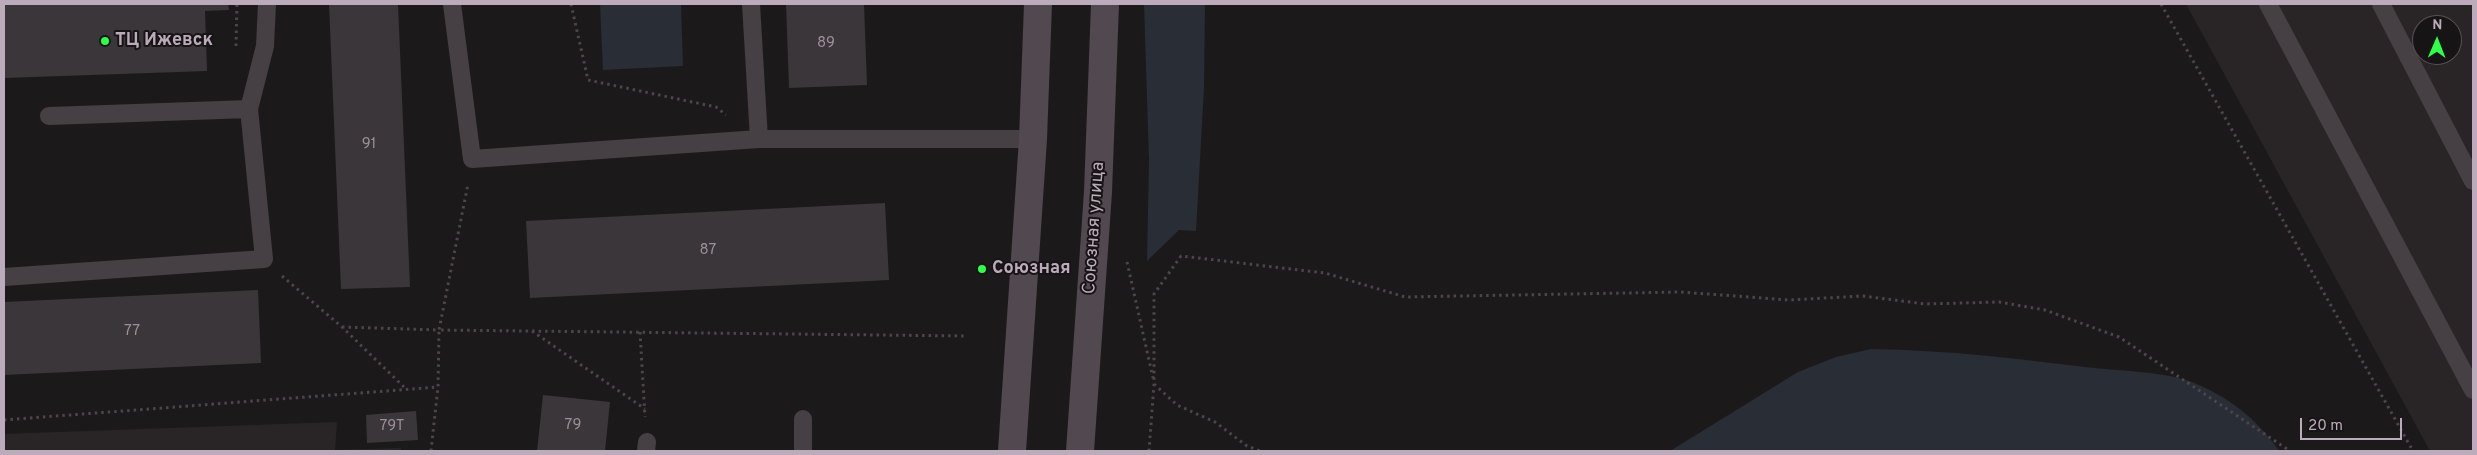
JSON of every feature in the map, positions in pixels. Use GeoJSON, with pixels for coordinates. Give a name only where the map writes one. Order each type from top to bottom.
{"type":"FeatureCollection","features":[{"type":"Feature","properties":{"kind":"main road"},"geometry":{"type":"LineString","coordinates":[[1012,451],[1033,140],[1038,4]]}},
{"type":"Feature","properties":{"kind":"main road","name":"Союзная улица"},"geometry":{"type":"LineString","coordinates":[[1080,451],[1098,192],[1105,4]]}},
{"type":"Feature","properties":{"kind":"lane"},"geometry":{"type":"LineString","coordinates":[[4,276],[264,259],[249,109],[265,46],[267,4]]}},
{"type":"Feature","properties":{"kind":"lane"},"geometry":{"type":"LineString","coordinates":[[452,4],[472,159],[759,139],[1033,140]]}},
{"type":"Feature","properties":{"kind":"lane"},"geometry":{"type":"LineString","coordinates":[[751,4],[759,139]]}},
{"type":"Feature","properties":{"kind":"lane"},"geometry":{"type":"LineString","coordinates":[[2268,4],[2473,390]]}},
{"type":"Feature","properties":{"kind":"lane"},"geometry":{"type":"LineString","coordinates":[[2381,4],[2473,182]]}},
{"type":"Feature","properties":{"kind":"lane"},"geometry":{"type":"LineString","coordinates":[[49,116],[249,109]]}},
{"type":"Feature","properties":{"kind":"lane"},"geometry":{"type":"LineString","coordinates":[[803,419],[803,451]]}},
{"type":"Feature","properties":{"kind":"path"},"geometry":{"type":"LineString","coordinates":[[571,4],[588,80],[716,107],[759,139]]}},
{"type":"Feature","properties":{"kind":"path"},"geometry":{"type":"LineString","coordinates":[[2161,4],[2413,451]]}},
{"type":"Feature","properties":{"kind":"path"},"geometry":{"type":"LineString","coordinates":[[431,451],[438,387],[439,330],[472,159]]}},
{"type":"Feature","properties":{"kind":"path"},"geometry":{"type":"LineString","coordinates":[[1149,451],[1154,384],[1154,294],[1181,256],[1325,273],[1405,296],[1681,292],[1789,300],[1863,296],[1925,304],[1999,302],[2045,310],[2119,337],[2290,451]]}},
{"type":"Feature","properties":{"kind":"path"},"geometry":{"type":"LineString","coordinates":[[264,259],[342,327],[405,388]]}},
{"type":"Feature","properties":{"kind":"path"},"geometry":{"type":"LineString","coordinates":[[1126,260],[1154,384],[1177,405],[1215,422],[1247,446],[1260,451]]}},
{"type":"Feature","properties":{"kind":"path"},"geometry":{"type":"LineString","coordinates":[[342,327],[439,330],[966,336]]}},
{"type":"Feature","properties":{"kind":"path"},"geometry":{"type":"LineString","coordinates":[[532,331],[645,409]]}},
{"type":"Feature","properties":{"kind":"path"},"geometry":{"type":"LineString","coordinates":[[640,332],[646,447]]}},
{"type":"Feature","properties":{"kind":"path"},"geometry":{"type":"LineString","coordinates":[[4,420],[405,388],[438,387]]}},
{"type":"Feature","properties":{"kind":"shaded area"},"geometry":{"type":"Polygon","coordinates":[[[600,4],[681,4],[683,66],[603,70],[600,4]]]}},
{"type":"Feature","properties":{"kind":"shaded area"},"geometry":{"type":"Polygon","coordinates":[[[1144,4],[1205,4],[1204,88],[1196,231],[1179,230],[1147,261],[1149,160],[1144,4]]]}},
{"type":"Feature","properties":{"kind":"shaded area"},"geometry":{"type":"Polygon","coordinates":[[[2186,4],[2473,4],[2473,451],[2430,451],[2186,4]]]}},
{"type":"Feature","properties":{"kind":"shaded area"},"geometry":{"type":"Polygon","coordinates":[[[1871,349],[1983,356],[2170,376],[2205,388],[2241,410],[2271,439],[2279,451],[1670,451],[1798,372],[1836,357],[1871,349]]]}},
{"type":"Feature","properties":{"kind":"shaded area"},"geometry":{"type":"Polygon","coordinates":[[[337,422],[335,450],[401,448],[401,451],[4,451],[4,434],[337,422]]]}},
{"type":"Feature","properties":{"kind":"building","name":"ТЦ Ижевск"},"geometry":{"type":"Polygon","coordinates":[[[4,4],[228,4],[229,10],[205,11],[207,71],[4,78],[4,4]]]}},
{"type":"Feature","properties":{"kind":"building"},"geometry":{"type":"Polygon","coordinates":[[[329,4],[398,4],[410,287],[341,289],[329,4]]]}},
{"type":"Feature","properties":{"kind":"building"},"geometry":{"type":"Polygon","coordinates":[[[786,4],[864,4],[867,85],[789,88],[786,4]]]}},
{"type":"Feature","properties":{"kind":"building"},"geometry":{"type":"Polygon","coordinates":[[[885,203],[889,280],[530,298],[526,221],[885,203]]]}},
{"type":"Feature","properties":{"kind":"building"},"geometry":{"type":"Polygon","coordinates":[[[258,290],[261,363],[4,375],[4,302],[258,290]]]}},
{"type":"Feature","properties":{"kind":"building"},"geometry":{"type":"Polygon","coordinates":[[[543,395],[610,402],[605,451],[537,451],[543,395]]]}},
{"type":"Feature","properties":{"kind":"building"},"geometry":{"type":"Polygon","coordinates":[[[416,411],[418,440],[367,443],[366,415],[416,411]]]}},
{"type":"Feature","properties":{"kind":"place","name":"ТЦ Ижевск"},"geometry":{"type":"Point","coordinates":[105,41]}},
{"type":"Feature","properties":{"kind":"place","name":"Союзная"},"geometry":{"type":"Point","coordinates":[982,269]}}]}
